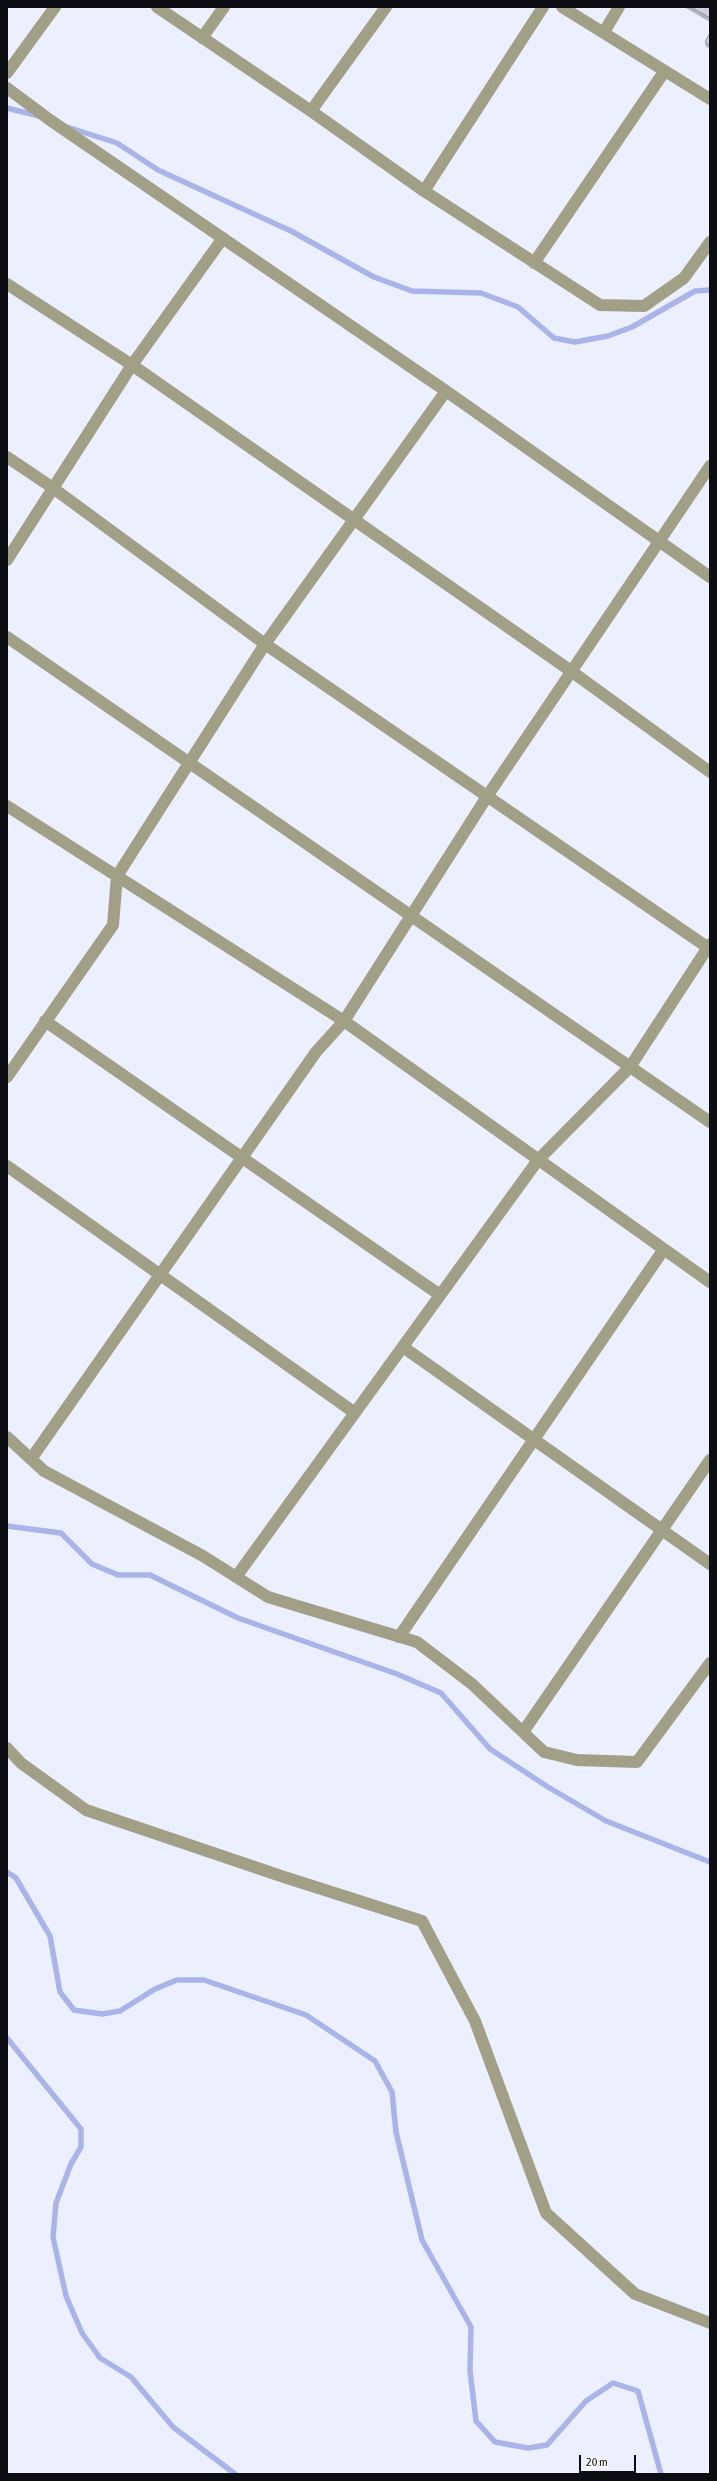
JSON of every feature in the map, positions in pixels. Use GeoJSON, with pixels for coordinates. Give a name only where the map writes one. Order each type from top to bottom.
{"type":"FeatureCollection","features":[{"type":"Feature","properties":{"kind":"street"},"geometry":{"type":"LineString","coordinates":[[7,73],[55,7]]}},
{"type":"Feature","properties":{"kind":"street"},"geometry":{"type":"LineString","coordinates":[[157,7],[311,111],[424,191],[600,305],[644,306],[684,278],[710,242]]}},
{"type":"Feature","properties":{"kind":"street"},"geometry":{"type":"LineString","coordinates":[[202,38],[224,7]]}},
{"type":"Feature","properties":{"kind":"street"},"geometry":{"type":"LineString","coordinates":[[311,111],[386,7]]}},
{"type":"Feature","properties":{"kind":"street"},"geometry":{"type":"LineString","coordinates":[[424,191],[543,7]]}},
{"type":"Feature","properties":{"kind":"street"},"geometry":{"type":"LineString","coordinates":[[562,7],[604,32],[664,72],[710,99]]}},
{"type":"Feature","properties":{"kind":"street"},"geometry":{"type":"LineString","coordinates":[[604,32],[619,7]]}},
{"type":"Feature","properties":{"kind":"street"},"geometry":{"type":"LineString","coordinates":[[534,262],[664,72]]}},
{"type":"Feature","properties":{"kind":"street"},"geometry":{"type":"LineString","coordinates":[[7,88],[446,391],[710,578]]}},
{"type":"Feature","properties":{"kind":"street"},"geometry":{"type":"LineString","coordinates":[[7,560],[132,365],[223,238]]}},
{"type":"Feature","properties":{"kind":"street"},"geometry":{"type":"LineString","coordinates":[[7,284],[132,365],[571,671],[710,772]]}},
{"type":"Feature","properties":{"kind":"street"},"geometry":{"type":"LineString","coordinates":[[7,1077],[113,925],[117,876],[265,644],[446,391]]}},
{"type":"Feature","properties":{"kind":"street"},"geometry":{"type":"LineString","coordinates":[[7,457],[53,488],[265,644],[709,947],[630,1067],[538,1160],[236,1577]]}},
{"type":"Feature","properties":{"kind":"street"},"geometry":{"type":"LineString","coordinates":[[31,1459],[241,1157],[316,1052],[344,1021],[488,795],[710,466]]}},
{"type":"Feature","properties":{"kind":"street"},"geometry":{"type":"LineString","coordinates":[[7,637],[710,1122]]}},
{"type":"Feature","properties":{"kind":"street"},"geometry":{"type":"LineString","coordinates":[[7,806],[344,1021],[710,1282]]}},
{"type":"Feature","properties":{"kind":"street"},"geometry":{"type":"LineString","coordinates":[[45,1021],[440,1295]]}},
{"type":"Feature","properties":{"kind":"street"},"geometry":{"type":"LineString","coordinates":[[7,1166],[355,1414]]}},
{"type":"Feature","properties":{"kind":"street"},"geometry":{"type":"LineString","coordinates":[[399,1637],[664,1249]]}},
{"type":"Feature","properties":{"kind":"street"},"geometry":{"type":"LineString","coordinates":[[402,1347],[710,1564]]}},
{"type":"Feature","properties":{"kind":"street"},"geometry":{"type":"LineString","coordinates":[[7,1437],[44,1471],[203,1556],[268,1597],[417,1642],[460,1675],[544,1752],[577,1760],[636,1762],[710,1663]]}},
{"type":"Feature","properties":{"kind":"street"},"geometry":{"type":"LineString","coordinates":[[523,1732],[710,1460]]}},
{"type":"Feature","properties":{"kind":"street"},"geometry":{"type":"LineString","coordinates":[[7,1748],[22,1763],[86,1810],[284,1877],[422,1921],[475,2021],[546,2213],[635,2294],[710,2323]]}},
{"type":"Feature","properties":{"kind":"building"},"geometry":{"type":"Polygon","coordinates":[[[691,7],[710,7],[710,18],[691,7]]]}},
{"type":"Feature","properties":{"kind":"building"},"geometry":{"type":"Polygon","coordinates":[[[710,33],[710,45],[705,42],[710,33]]]}},
{"type":"Feature","properties":{"kind":"waterway"},"geometry":{"type":"LineString","coordinates":[[7,108],[39,116]]}},
{"type":"Feature","properties":{"kind":"waterway"},"geometry":{"type":"LineString","coordinates":[[67,127],[117,143],[158,170],[291,231],[374,277],[412,291],[481,293],[518,307],[554,338],[575,342],[608,336],[632,327],[695,291],[710,290]]}},
{"type":"Feature","properties":{"kind":"waterway"},"geometry":{"type":"LineString","coordinates":[[7,1526],[61,1533],[92,1564],[118,1575],[150,1575],[238,1618],[397,1674],[441,1693],[490,1749],[548,1787],[606,1821],[710,1862]]}},
{"type":"Feature","properties":{"kind":"waterway"},"geometry":{"type":"LineString","coordinates":[[7,1872],[16,1878],[50,1936],[60,1992],[74,2010],[102,2014],[120,2011],[155,1989],[177,1980],[204,1980],[306,2015],[375,2061],[392,2092],[396,2132],[422,2240],[471,2327],[470,2371],[476,2421],[495,2442],[528,2448],[547,2445],[586,2401],[613,2383],[638,2391],[661,2474]]}},
{"type":"Feature","properties":{"kind":"waterway"},"geometry":{"type":"LineString","coordinates":[[7,2038],[81,2129],[81,2147],[71,2164],[56,2203],[53,2237],[66,2296],[82,2333],[100,2358],[131,2377],[173,2427],[235,2474]]}}]}
